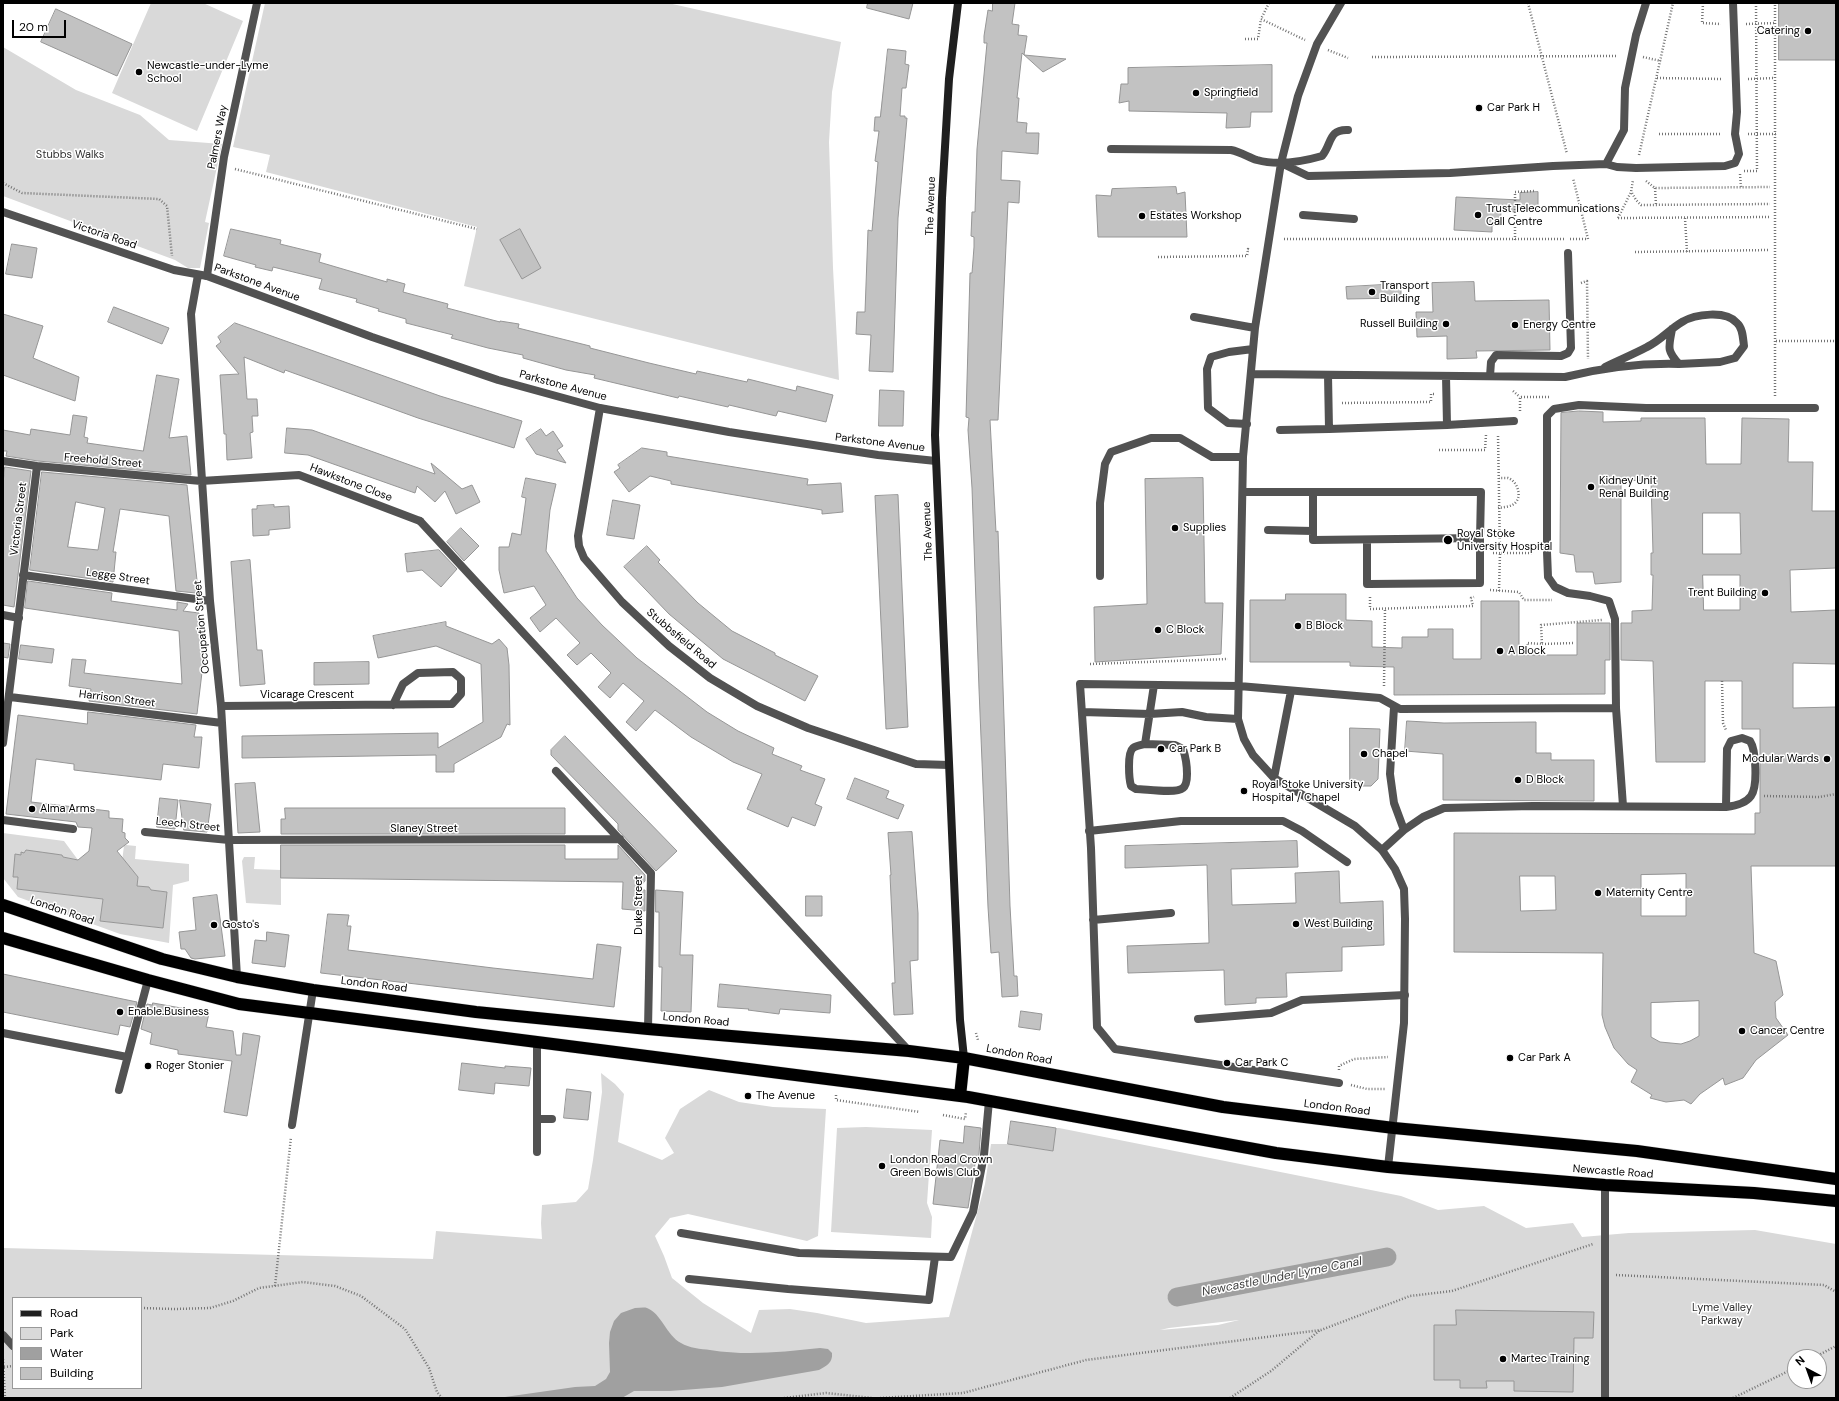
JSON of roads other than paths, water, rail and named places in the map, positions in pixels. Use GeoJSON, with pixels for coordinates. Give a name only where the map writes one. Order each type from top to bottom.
{"type":"FeatureCollection","features":[{"type":"Feature","properties":{"kind":"highway","name":"London Road"},"geometry":{"type":"LineString","coordinates":[[3,905],[162,959],[238,977],[313,990],[476,1012],[648,1029],[909,1051],[964,1058],[1223,1107],[1394,1128]]}},
{"type":"Feature","properties":{"kind":"highway"},"geometry":{"type":"LineString","coordinates":[[3,938],[148,980],[239,1004],[960,1096],[1276,1153],[1388,1167]]}},
{"type":"Feature","properties":{"kind":"highway"},"geometry":{"type":"LineString","coordinates":[[960,1096],[964,1058]]}},
{"type":"Feature","properties":{"kind":"highway","name":"Newcastle Road"},"geometry":{"type":"LineString","coordinates":[[1394,1128],[1637,1151],[1836,1179]]}},
{"type":"Feature","properties":{"kind":"highway","name":"Newcastle Road"},"geometry":{"type":"LineString","coordinates":[[1388,1167],[1605,1185],[1754,1193],[1836,1201]]}},
{"type":"Feature","properties":{"kind":"street","name":"Palmers Way"},"geometry":{"type":"LineString","coordinates":[[203,275],[223,166],[257,3]]}},
{"type":"Feature","properties":{"kind":"street","name":"The Avenue"},"geometry":{"type":"LineString","coordinates":[[958,3],[949,79],[942,198],[935,435],[960,1012],[964,1058]]}},
{"type":"Feature","properties":{"kind":"street"},"geometry":{"type":"LineString","coordinates":[[1341,3],[1317,44],[1298,96],[1281,163],[1255,328],[1243,456],[1238,719],[1244,739],[1253,755],[1274,778],[1354,826],[1382,850],[1395,869],[1404,889],[1405,995],[1394,1128],[1388,1167]]}},
{"type":"Feature","properties":{"kind":"street"},"geometry":{"type":"LineString","coordinates":[[1606,164],[1624,130],[1625,88],[1636,35],[1646,3]]}},
{"type":"Feature","properties":{"kind":"street"},"geometry":{"type":"LineString","coordinates":[[1281,163],[1308,176],[1450,173],[1606,164],[1617,167],[1636,168],[1725,166],[1735,163],[1739,154],[1734,134],[1737,112],[1733,3]]}},
{"type":"Feature","properties":{"kind":"street"},"geometry":{"type":"LineString","coordinates":[[1111,149],[1231,150],[1240,151],[1257,160],[1281,163],[1322,156],[1326,151],[1333,134],[1339,130],[1348,130]]}},
{"type":"Feature","properties":{"kind":"street","name":"Victoria Road"},"geometry":{"type":"LineString","coordinates":[[3,212],[174,270],[203,275]]}},
{"type":"Feature","properties":{"kind":"street"},"geometry":{"type":"LineString","coordinates":[[1303,215],[1354,219]]}},
{"type":"Feature","properties":{"kind":"street"},"geometry":{"type":"LineString","coordinates":[[1490,376],[1492,362],[1496,355],[1561,356],[1568,353],[1571,348],[1568,253]]}},
{"type":"Feature","properties":{"kind":"street","name":"Parkstone Avenue"},"geometry":{"type":"LineString","coordinates":[[203,275],[491,378],[600,408],[737,433],[878,455],[936,461]]}},
{"type":"Feature","properties":{"kind":"street","name":"Occupation Street"},"geometry":{"type":"LineString","coordinates":[[203,275],[191,314],[210,601],[221,706],[238,977]]}},
{"type":"Feature","properties":{"kind":"street"},"geometry":{"type":"LineString","coordinates":[[1251,374],[1565,377],[1657,363],[1679,364],[1720,362],[1735,358],[1744,346],[1743,336],[1738,323],[1727,316],[1695,317],[1683,321],[1649,347],[1597,371]]}},
{"type":"Feature","properties":{"kind":"street"},"geometry":{"type":"LineString","coordinates":[[1194,317],[1255,328]]}},
{"type":"Feature","properties":{"kind":"street"},"geometry":{"type":"LineString","coordinates":[[1672,329],[1669,347],[1671,355],[1679,364]]}},
{"type":"Feature","properties":{"kind":"street"},"geometry":{"type":"LineString","coordinates":[[1247,424],[1228,423],[1208,408],[1207,369],[1211,357],[1229,352],[1253,349]]}},
{"type":"Feature","properties":{"kind":"street"},"geometry":{"type":"LineString","coordinates":[[1328,375],[1327,393],[1329,429]]}},
{"type":"Feature","properties":{"kind":"street"},"geometry":{"type":"LineString","coordinates":[[1446,376],[1447,425]]}},
{"type":"Feature","properties":{"kind":"street"},"geometry":{"type":"LineString","coordinates":[[1623,806],[1616,708],[1615,619],[1609,601],[1554,587],[1548,577],[1547,416],[1554,410],[1579,405],[1646,408],[1815,408]]}},
{"type":"Feature","properties":{"kind":"street","name":"Stubbsfield Road"},"geometry":{"type":"LineString","coordinates":[[600,408],[578,536],[579,546],[584,558],[622,602],[675,650],[710,678],[757,706],[808,728],[916,764],[949,765]]}},
{"type":"Feature","properties":{"kind":"street"},"geometry":{"type":"LineString","coordinates":[[1280,430],[1447,425],[1514,420]]}},
{"type":"Feature","properties":{"kind":"street"},"geometry":{"type":"LineString","coordinates":[[1100,576],[1100,503],[1105,464],[1111,452],[1151,438],[1180,438],[1212,458],[1243,456]]}},
{"type":"Feature","properties":{"kind":"street","name":"Freehold Street"},"geometry":{"type":"LineString","coordinates":[[3,461],[37,466],[201,481]]}},
{"type":"Feature","properties":{"kind":"street","name":"Victoria Street"},"geometry":{"type":"LineString","coordinates":[[3,743],[10,697],[23,575],[37,466]]}},
{"type":"Feature","properties":{"kind":"street","name":"Hawkstone Close"},"geometry":{"type":"LineString","coordinates":[[201,481],[299,475],[420,522],[909,1051]]}},
{"type":"Feature","properties":{"kind":"street"},"geometry":{"type":"LineString","coordinates":[[1243,492],[1481,492],[1480,583],[1367,584],[1367,540]]}},
{"type":"Feature","properties":{"kind":"street"},"geometry":{"type":"LineString","coordinates":[[1313,492],[1313,540],[1480,538]]}},
{"type":"Feature","properties":{"kind":"street"},"geometry":{"type":"LineString","coordinates":[[1268,530],[1313,531]]}},
{"type":"Feature","properties":{"kind":"street","name":"Legge Street"},"geometry":{"type":"LineString","coordinates":[[23,575],[210,601]]}},
{"type":"Feature","properties":{"kind":"street"},"geometry":{"type":"LineString","coordinates":[[3,615],[19,618]]}},
{"type":"Feature","properties":{"kind":"street","name":"Vicarage Crescent"},"geometry":{"type":"LineString","coordinates":[[221,706],[393,706],[452,704],[461,694],[461,679],[453,672],[418,673],[403,684],[393,706]]}},
{"type":"Feature","properties":{"kind":"street"},"geometry":{"type":"LineString","coordinates":[[1339,1083],[1115,1049],[1097,1027],[1089,831],[1080,684],[1239,686],[1291,690],[1380,698],[1400,709],[1616,708]]}},
{"type":"Feature","properties":{"kind":"street"},"geometry":{"type":"LineString","coordinates":[[1145,744],[1154,685]]}},
{"type":"Feature","properties":{"kind":"street"},"geometry":{"type":"LineString","coordinates":[[1274,778],[1291,690]]}},
{"type":"Feature","properties":{"kind":"street","name":"Harrison Street"},"geometry":{"type":"LineString","coordinates":[[10,697],[222,723]]}},
{"type":"Feature","properties":{"kind":"street"},"geometry":{"type":"LineString","coordinates":[[1394,707],[1390,774],[1394,803],[1404,830]]}},
{"type":"Feature","properties":{"kind":"street"},"geometry":{"type":"LineString","coordinates":[[1082,712],[1150,714],[1182,712],[1206,717],[1238,719]]}},
{"type":"Feature","properties":{"kind":"street"},"geometry":{"type":"LineString","coordinates":[[1382,850],[1404,830],[1423,817],[1444,808],[1623,806],[1726,807],[1744,802],[1751,796],[1755,787],[1754,747],[1750,741],[1742,738],[1731,741],[1727,749],[1726,807]]}},
{"type":"Feature","properties":{"kind":"street"},"geometry":{"type":"LineString","coordinates":[[1145,744],[1175,745],[1183,749],[1187,758],[1186,784],[1183,788],[1176,791],[1136,789],[1130,786],[1129,762],[1131,751],[1134,747],[1145,744]]}},
{"type":"Feature","properties":{"kind":"street","name":"Duke Street"},"geometry":{"type":"LineString","coordinates":[[556,771],[651,872],[648,1029]]}},
{"type":"Feature","properties":{"kind":"street"},"geometry":{"type":"LineString","coordinates":[[3,820],[73,829]]}},
{"type":"Feature","properties":{"kind":"street"},"geometry":{"type":"LineString","coordinates":[[1089,831],[1181,821],[1283,821],[1302,831],[1347,862]]}},
{"type":"Feature","properties":{"kind":"street","name":"Leech Street"},"geometry":{"type":"LineString","coordinates":[[145,832],[229,840]]}},
{"type":"Feature","properties":{"kind":"street","name":"Slaney Street"},"geometry":{"type":"LineString","coordinates":[[229,840],[620,839]]}},
{"type":"Feature","properties":{"kind":"street"},"geometry":{"type":"LineString","coordinates":[[1093,920],[1172,913]]}},
{"type":"Feature","properties":{"kind":"street"},"geometry":{"type":"LineString","coordinates":[[119,1090],[148,980]]}},
{"type":"Feature","properties":{"kind":"street"},"geometry":{"type":"LineString","coordinates":[[292,1125],[313,990]]}},
{"type":"Feature","properties":{"kind":"street"},"geometry":{"type":"LineString","coordinates":[[1198,1019],[1271,1013],[1302,1000],[1405,995]]}},
{"type":"Feature","properties":{"kind":"street"},"geometry":{"type":"LineString","coordinates":[[3,1033],[127,1057]]}},
{"type":"Feature","properties":{"kind":"street"},"geometry":{"type":"LineString","coordinates":[[537,1042],[537,1152]]}},
{"type":"Feature","properties":{"kind":"street"},"geometry":{"type":"LineString","coordinates":[[681,1233],[799,1253],[951,1257],[973,1212],[984,1155],[989,1101]]}},
{"type":"Feature","properties":{"kind":"street"},"geometry":{"type":"LineString","coordinates":[[537,1119],[552,1119]]}},
{"type":"Feature","properties":{"kind":"street"},"geometry":{"type":"LineString","coordinates":[[1605,1185],[1605,1398]]}},
{"type":"Feature","properties":{"kind":"street"},"geometry":{"type":"LineString","coordinates":[[689,1278],[796,1290],[929,1300],[935,1256]]}},
{"type":"Feature","properties":{"kind":"street"},"geometry":{"type":"LineString","coordinates":[[3,1335],[12,1345]]}},
{"type":"Feature","properties":{"kind":"water"},"geometry":{"type":"Polygon","coordinates":[[[635,1308],[646,1308],[652,1311],[676,1340],[684,1345],[699,1349],[751,1353],[820,1348],[828,1349],[832,1353],[832,1356],[828,1364],[819,1370],[722,1387],[670,1391],[634,1391],[622,1398],[498,1398],[575,1387],[595,1386],[606,1379],[610,1372],[609,1343],[610,1332],[614,1321],[621,1313],[635,1308]]]}},
{"type":"Feature","properties":{"kind":"waterway","name":"Newcastle Under Lyme Canal"},"geometry":{"type":"LineString","coordinates":[[1177,1297],[1387,1257]]}},
{"type":"Feature","properties":{"kind":"place","name":"Catering"},"geometry":{"type":"Point","coordinates":[1808,31]}},
{"type":"Feature","properties":{"kind":"place","name":"Newcastle-under-Lyme School"},"geometry":{"type":"Point","coordinates":[139,72]}},
{"type":"Feature","properties":{"kind":"place","name":"Springfield"},"geometry":{"type":"Point","coordinates":[1196,93]}},
{"type":"Feature","properties":{"kind":"place","name":"Car Park H"},"geometry":{"type":"Point","coordinates":[1479,108]}},
{"type":"Feature","properties":{"kind":"place","name":"Trust Telecommunications Call Centre"},"geometry":{"type":"Point","coordinates":[1478,215]}},
{"type":"Feature","properties":{"kind":"place","name":"Estates Workshop"},"geometry":{"type":"Point","coordinates":[1142,216]}},
{"type":"Feature","properties":{"kind":"place","name":"Transport Building"},"geometry":{"type":"Point","coordinates":[1372,292]}},
{"type":"Feature","properties":{"kind":"place","name":"Russell Building"},"geometry":{"type":"Point","coordinates":[1446,324]}},
{"type":"Feature","properties":{"kind":"place","name":"Energy Centre"},"geometry":{"type":"Point","coordinates":[1515,325]}},
{"type":"Feature","properties":{"kind":"place","name":"Kidney Unit Renal Building"},"geometry":{"type":"Point","coordinates":[1591,487]}},
{"type":"Feature","properties":{"kind":"place","name":"Supplies"},"geometry":{"type":"Point","coordinates":[1175,528]}},
{"type":"Feature","properties":{"kind":"place","name":"Royal Stoke University Hospital"},"geometry":{"type":"Point","coordinates":[1448,540]}},
{"type":"Feature","properties":{"kind":"place","name":"Trent Building"},"geometry":{"type":"Point","coordinates":[1765,593]}},
{"type":"Feature","properties":{"kind":"place","name":"B Block"},"geometry":{"type":"Point","coordinates":[1298,626]}},
{"type":"Feature","properties":{"kind":"place","name":"C Block"},"geometry":{"type":"Point","coordinates":[1158,630]}},
{"type":"Feature","properties":{"kind":"place","name":"A Block"},"geometry":{"type":"Point","coordinates":[1500,651]}},
{"type":"Feature","properties":{"kind":"place","name":"Car Park B"},"geometry":{"type":"Point","coordinates":[1161,749]}},
{"type":"Feature","properties":{"kind":"place","name":"Chapel"},"geometry":{"type":"Point","coordinates":[1364,754]}},
{"type":"Feature","properties":{"kind":"place","name":"Modular Wards"},"geometry":{"type":"Point","coordinates":[1827,759]}},
{"type":"Feature","properties":{"kind":"place","name":"D Block"},"geometry":{"type":"Point","coordinates":[1518,780]}},
{"type":"Feature","properties":{"kind":"place","name":"Royal Stoke University Hospital / Chapel"},"geometry":{"type":"Point","coordinates":[1244,791]}},
{"type":"Feature","properties":{"kind":"place","name":"Alma Arms"},"geometry":{"type":"Point","coordinates":[32,809]}},
{"type":"Feature","properties":{"kind":"place","name":"Maternity Centre"},"geometry":{"type":"Point","coordinates":[1598,893]}},
{"type":"Feature","properties":{"kind":"place","name":"West Building"},"geometry":{"type":"Point","coordinates":[1296,924]}},
{"type":"Feature","properties":{"kind":"place","name":"Gosto's"},"geometry":{"type":"Point","coordinates":[214,925]}},
{"type":"Feature","properties":{"kind":"place","name":"Enable.Business"},"geometry":{"type":"Point","coordinates":[120,1012]}},
{"type":"Feature","properties":{"kind":"place","name":"Cancer Centre"},"geometry":{"type":"Point","coordinates":[1742,1031]}},
{"type":"Feature","properties":{"kind":"place","name":"Car Park A"},"geometry":{"type":"Point","coordinates":[1510,1058]}},
{"type":"Feature","properties":{"kind":"place","name":"Car Park C"},"geometry":{"type":"Point","coordinates":[1227,1063]}},
{"type":"Feature","properties":{"kind":"place","name":"Roger Stonier"},"geometry":{"type":"Point","coordinates":[148,1066]}},
{"type":"Feature","properties":{"kind":"place","name":"The Avenue"},"geometry":{"type":"Point","coordinates":[748,1096]}},
{"type":"Feature","properties":{"kind":"place","name":"London Road Crown Green Bowls Club"},"geometry":{"type":"Point","coordinates":[882,1166]}},
{"type":"Feature","properties":{"kind":"place","name":"Martec Training"},"geometry":{"type":"Point","coordinates":[1503,1359]}},
{"type":"Feature","properties":{"kind":"park label","name":"Stubbs Walks"},"geometry":{"type":"Point","coordinates":[70,155]}},
{"type":"Feature","properties":{"kind":"park label","name":"Lyme Valley Parkway"},"geometry":{"type":"Point","coordinates":[1722,1314]}}]}
